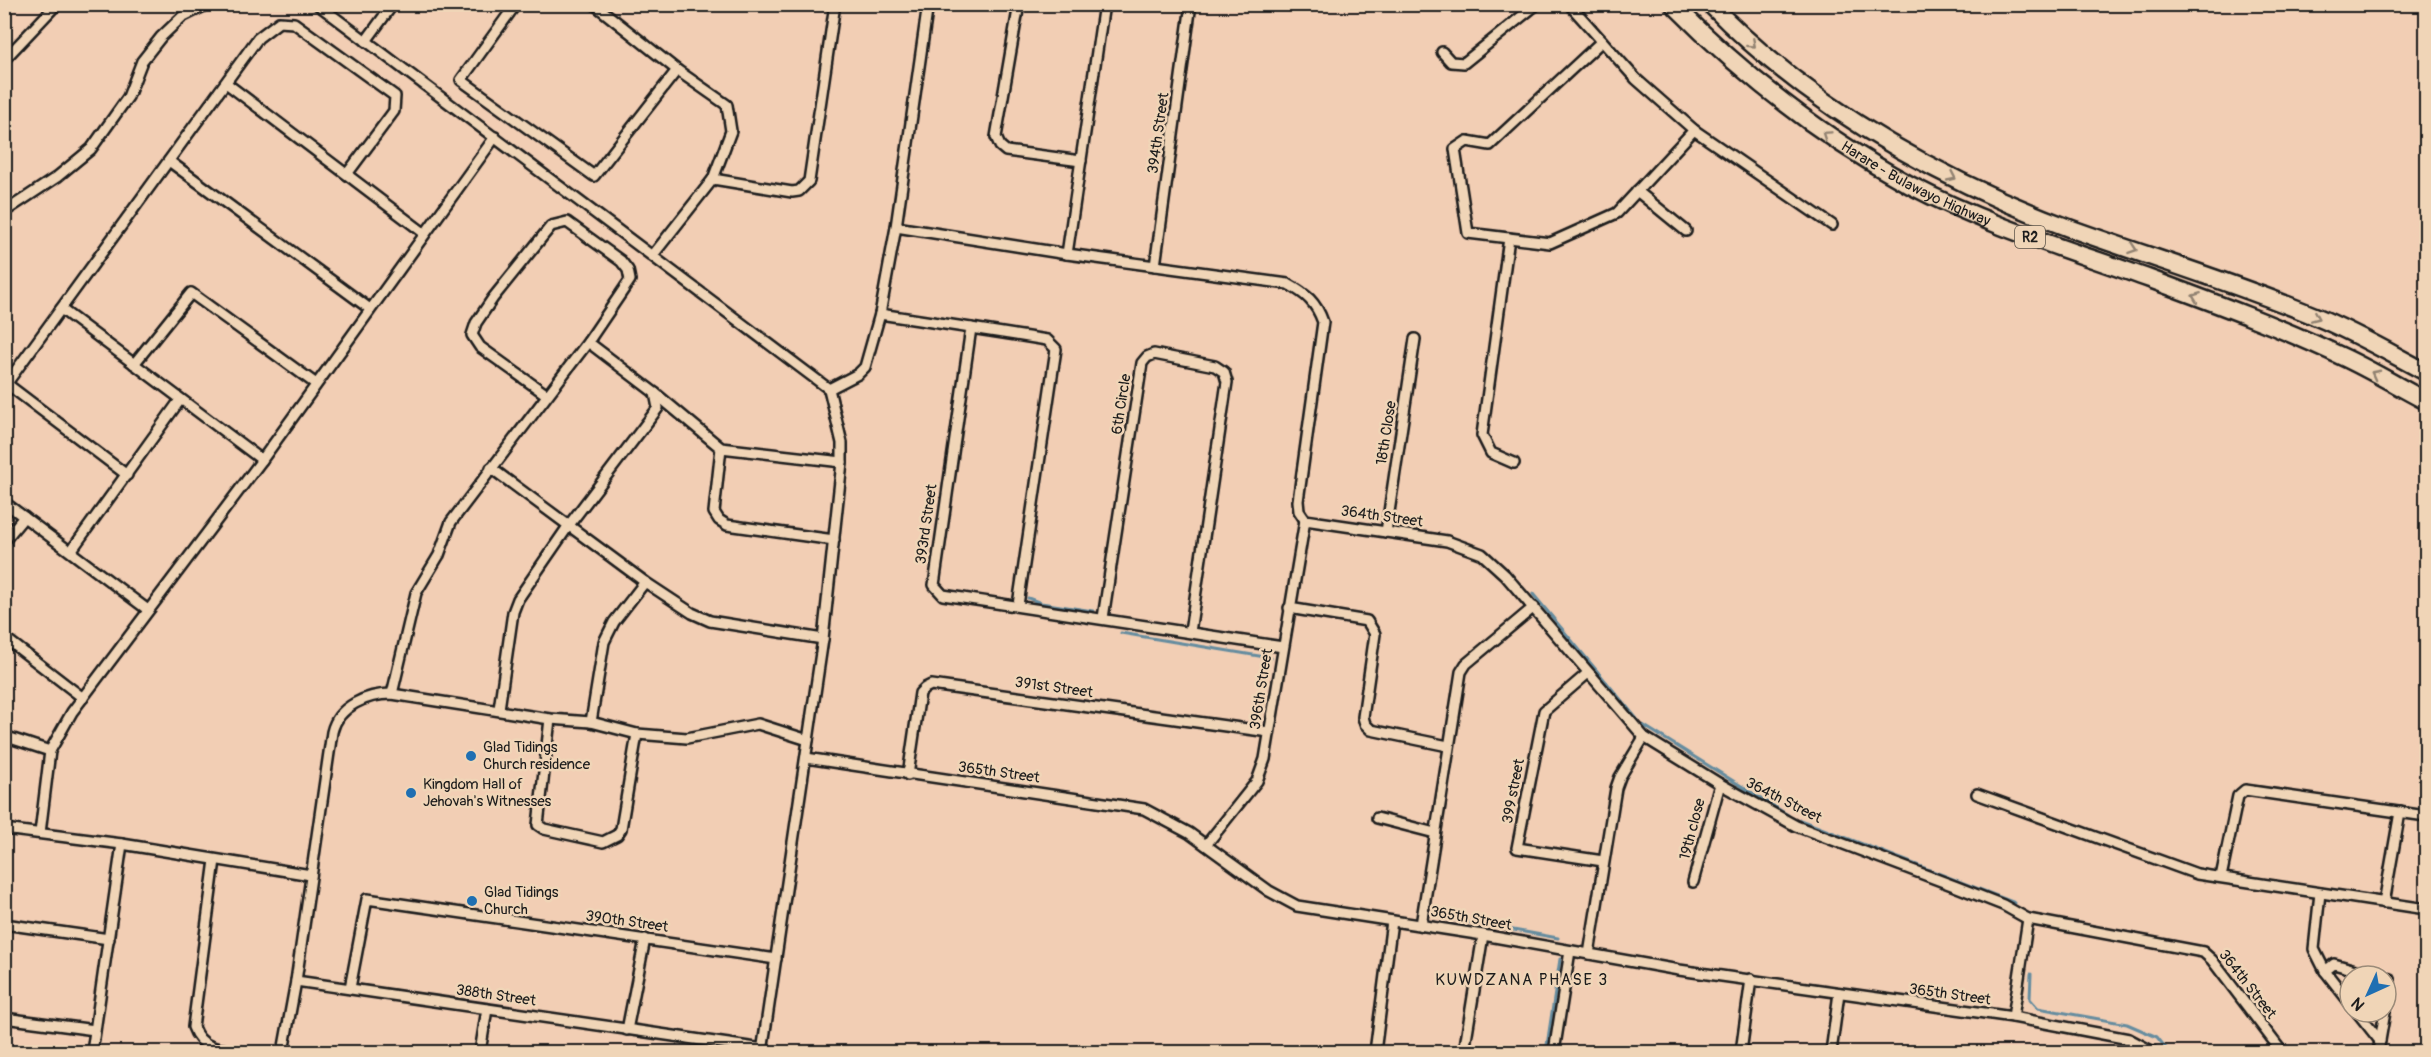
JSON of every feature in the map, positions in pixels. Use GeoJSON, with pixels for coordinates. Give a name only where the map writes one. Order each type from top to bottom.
{"type":"FeatureCollection","features":[{"type":"Feature","properties":{"kind":"highway","name":"Harare - Bulawayo Highway"},"geometry":{"type":"LineString","coordinates":[[1673,4],[1749,75],[1809,123],[1856,154],[1910,185],[1989,222],[2288,332],[2345,358],[2427,401]]}},
{"type":"Feature","properties":{"kind":"highway","name":"Harare - Bulawayo Highway"},"geometry":{"type":"LineString","coordinates":[[1710,4],[1755,47],[1827,103],[1891,146],[1937,171],[2069,227],[2261,294],[2320,318],[2427,372]]}},
{"type":"Feature","properties":{"kind":"street"},"geometry":{"type":"LineString","coordinates":[[4,60],[57,4]]}},
{"type":"Feature","properties":{"kind":"street"},"geometry":{"type":"LineString","coordinates":[[4,212],[57,177],[91,149],[128,97],[142,61],[161,37],[182,17],[208,4]]}},
{"type":"Feature","properties":{"kind":"street"},"geometry":{"type":"LineString","coordinates":[[317,4],[829,389],[839,426],[842,462],[823,639],[762,1051]]}},
{"type":"Feature","properties":{"kind":"street"},"geometry":{"type":"LineString","coordinates":[[366,41],[393,4]]}},
{"type":"Feature","properties":{"kind":"street"},"geometry":{"type":"LineString","coordinates":[[516,4],[461,80],[594,176],[677,70]]}},
{"type":"Feature","properties":{"kind":"street"},"geometry":{"type":"LineString","coordinates":[[594,4],[677,70],[727,105],[731,131],[713,179],[653,255]]}},
{"type":"Feature","properties":{"kind":"street"},"geometry":{"type":"LineString","coordinates":[[713,179],[792,192],[799,191],[809,181],[835,4]]}},
{"type":"Feature","properties":{"kind":"street"},"geometry":{"type":"LineString","coordinates":[[829,389],[858,374],[866,367],[880,314],[896,226],[928,4]]}},
{"type":"Feature","properties":{"kind":"street"},"geometry":{"type":"LineString","coordinates":[[1019,4],[996,137],[1006,152],[1081,161]]}},
{"type":"Feature","properties":{"kind":"street"},"geometry":{"type":"LineString","coordinates":[[1067,254],[1104,4]]}},
{"type":"Feature","properties":{"kind":"street","name":"394th Street"},"geometry":{"type":"LineString","coordinates":[[1155,266],[1191,4]]}},
{"type":"Feature","properties":{"kind":"street"},"geometry":{"type":"LineString","coordinates":[[1442,52],[1451,62],[1464,63],[1538,4]]}},
{"type":"Feature","properties":{"kind":"street"},"geometry":{"type":"LineString","coordinates":[[1569,4],[1636,79],[1694,130],[1832,225]]}},
{"type":"Feature","properties":{"kind":"street"},"geometry":{"type":"LineString","coordinates":[[127,476],[6,386],[258,38],[279,22],[294,23],[395,96],[394,111],[347,174]]}},
{"type":"Feature","properties":{"kind":"street"},"geometry":{"type":"LineString","coordinates":[[1602,41],[1490,145],[1467,141],[1455,149],[1468,233],[1550,243],[1617,213],[1694,130]]}},
{"type":"Feature","properties":{"kind":"street"},"geometry":{"type":"LineString","coordinates":[[226,83],[424,233]]}},
{"type":"Feature","properties":{"kind":"street"},"geometry":{"type":"LineString","coordinates":[[40,833],[50,751],[72,712],[262,460],[495,137]]}},
{"type":"Feature","properties":{"kind":"street"},"geometry":{"type":"LineString","coordinates":[[169,161],[370,309]]}},
{"type":"Feature","properties":{"kind":"street"},"geometry":{"type":"LineString","coordinates":[[1637,191],[1686,231]]}},
{"type":"Feature","properties":{"kind":"street"},"geometry":{"type":"LineString","coordinates":[[392,694],[416,593],[439,555],[451,522],[588,342],[630,280],[630,274],[621,261],[573,224],[558,222],[551,226],[493,298],[476,323],[472,335],[480,347],[547,395]]}},
{"type":"Feature","properties":{"kind":"street"},"geometry":{"type":"LineString","coordinates":[[896,226],[1067,254],[1288,284],[1304,292],[1314,302],[1323,322],[1298,501],[1299,511],[1305,520]]}},
{"type":"Feature","properties":{"kind":"street"},"geometry":{"type":"LineString","coordinates":[[1509,238],[1482,435],[1491,453],[1514,463]]}},
{"type":"Feature","properties":{"kind":"street"},"geometry":{"type":"LineString","coordinates":[[134,364],[191,293],[316,384]]}},
{"type":"Feature","properties":{"kind":"street"},"geometry":{"type":"LineString","coordinates":[[62,309],[262,460]]}},
{"type":"Feature","properties":{"kind":"street"},"geometry":{"type":"LineString","coordinates":[[880,314],[1047,340],[1056,349],[1018,605]]}},
{"type":"Feature","properties":{"kind":"street","name":"393rd Street"},"geometry":{"type":"LineString","coordinates":[[971,328],[933,580],[937,589],[944,595],[1283,647]]}},
{"type":"Feature","properties":{"kind":"street","name":"18th Close"},"geometry":{"type":"LineString","coordinates":[[1386,532],[1416,339]]}},
{"type":"Feature","properties":{"kind":"street"},"geometry":{"type":"LineString","coordinates":[[588,342],[655,393],[721,448],[842,462]]}},
{"type":"Feature","properties":{"kind":"street","name":"6th Circle"},"geometry":{"type":"LineString","coordinates":[[1104,618],[1142,363],[1154,354],[1215,366],[1224,372],[1227,382],[1190,632]]}},
{"type":"Feature","properties":{"kind":"street"},"geometry":{"type":"LineString","coordinates":[[499,709],[513,612],[518,599],[569,525],[658,408],[655,393]]}},
{"type":"Feature","properties":{"kind":"street"},"geometry":{"type":"LineString","coordinates":[[70,551],[127,476],[180,400]]}},
{"type":"Feature","properties":{"kind":"street"},"geometry":{"type":"LineString","coordinates":[[721,448],[714,512],[719,520],[728,525],[834,540]]}},
{"type":"Feature","properties":{"kind":"street"},"geometry":{"type":"LineString","coordinates":[[491,468],[645,582],[692,613],[710,621],[823,639]]}},
{"type":"Feature","properties":{"kind":"street"},"geometry":{"type":"LineString","coordinates":[[4,502],[148,610]]}},
{"type":"Feature","properties":{"kind":"street"},"geometry":{"type":"LineString","coordinates":[[4,542],[24,516]]}},
{"type":"Feature","properties":{"kind":"street","name":"364th Street"},"geometry":{"type":"LineString","coordinates":[[1305,520],[1447,541],[1482,554],[1505,574],[1587,673],[1644,737],[1720,784],[1803,830],[1957,887],[2002,905],[2028,919],[2203,952],[2212,960],[2282,1053]]}},
{"type":"Feature","properties":{"kind":"street","name":"396th Street"},"geometry":{"type":"LineString","coordinates":[[1206,845],[1257,781],[1265,759],[1305,520]]}},
{"type":"Feature","properties":{"kind":"street"},"geometry":{"type":"LineString","coordinates":[[591,722],[604,642],[614,622],[645,582]]}},
{"type":"Feature","properties":{"kind":"street"},"geometry":{"type":"LineString","coordinates":[[1289,608],[1366,621],[1375,634],[1362,717],[1365,724],[1371,730],[1448,746]]}},
{"type":"Feature","properties":{"kind":"street"},"geometry":{"type":"LineString","coordinates":[[1421,925],[1448,746],[1463,668],[1534,608]]}},
{"type":"Feature","properties":{"kind":"street"},"geometry":{"type":"LineString","coordinates":[[4,637],[83,698]]}},
{"type":"Feature","properties":{"kind":"street","name":"399 street"},"geometry":{"type":"LineString","coordinates":[[1587,673],[1544,711],[1517,848],[1603,861]]}},
{"type":"Feature","properties":{"kind":"street","name":"391st Street"},"geometry":{"type":"LineString","coordinates":[[908,775],[920,693],[925,687],[931,685],[1269,732]]}},
{"type":"Feature","properties":{"kind":"street"},"geometry":{"type":"LineString","coordinates":[[283,1053],[296,981],[334,724],[338,717],[353,705],[376,694],[392,694],[591,722],[636,734],[687,738],[758,724],[808,740]]}},
{"type":"Feature","properties":{"kind":"street"},"geometry":{"type":"LineString","coordinates":[[550,718],[538,825],[544,829],[603,842],[617,835],[621,829],[636,734]]}},
{"type":"Feature","properties":{"kind":"street"},"geometry":{"type":"LineString","coordinates":[[4,736],[50,751]]}},
{"type":"Feature","properties":{"kind":"street"},"geometry":{"type":"LineString","coordinates":[[1589,954],[1603,861],[1620,777],[1644,737]]}},
{"type":"Feature","properties":{"kind":"street","name":"365th Street"},"geometry":{"type":"LineString","coordinates":[[806,758],[1144,809],[1167,820],[1269,891],[1297,906],[1839,993],[2013,1017],[2129,1039],[2153,1053]]}},
{"type":"Feature","properties":{"kind":"street","name":"19th close"},"geometry":{"type":"LineString","coordinates":[[1693,882],[1720,784]]}},
{"type":"Feature","properties":{"kind":"street"},"geometry":{"type":"LineString","coordinates":[[2221,878],[2238,796],[2245,790],[2427,816]]}},
{"type":"Feature","properties":{"kind":"street"},"geometry":{"type":"LineString","coordinates":[[1977,794],[2197,874],[2427,909]]}},
{"type":"Feature","properties":{"kind":"street"},"geometry":{"type":"LineString","coordinates":[[2384,903],[2400,812]]}},
{"type":"Feature","properties":{"kind":"street"},"geometry":{"type":"LineString","coordinates":[[1377,818],[1435,833]]}},
{"type":"Feature","properties":{"kind":"street"},"geometry":{"type":"LineString","coordinates":[[4,829],[122,844],[311,875]]}},
{"type":"Feature","properties":{"kind":"street"},"geometry":{"type":"LineString","coordinates":[[92,1053],[122,844]]}},
{"type":"Feature","properties":{"kind":"street"},"geometry":{"type":"LineString","coordinates":[[215,860],[193,1027],[196,1036],[208,1046],[242,1053]]}},
{"type":"Feature","properties":{"kind":"street"},"geometry":{"type":"LineString","coordinates":[[2320,893],[2314,949],[2325,971],[2338,988]]}},
{"type":"Feature","properties":{"kind":"street","name":"390th Street"},"geometry":{"type":"LineString","coordinates":[[350,988],[367,899],[776,959]]}},
{"type":"Feature","properties":{"kind":"street"},"geometry":{"type":"LineString","coordinates":[[2013,1017],[2028,919]]}},
{"type":"Feature","properties":{"kind":"street"},"geometry":{"type":"LineString","coordinates":[[1375,1053],[1392,921]]}},
{"type":"Feature","properties":{"kind":"street"},"geometry":{"type":"LineString","coordinates":[[4,924],[108,939]]}},
{"type":"Feature","properties":{"kind":"street"},"geometry":{"type":"LineString","coordinates":[[1464,1053],[1483,935]]}},
{"type":"Feature","properties":{"kind":"street"},"geometry":{"type":"LineString","coordinates":[[627,1030],[645,939]]}},
{"type":"Feature","properties":{"kind":"street"},"geometry":{"type":"LineString","coordinates":[[1554,1053],[1570,951]]}},
{"type":"Feature","properties":{"kind":"street"},"geometry":{"type":"LineString","coordinates":[[2325,971],[2334,964],[2338,965]]}},
{"type":"Feature","properties":{"kind":"street"},"geometry":{"type":"LineString","coordinates":[[1741,1053],[1751,979]]}},
{"type":"Feature","properties":{"kind":"street","name":"388th Street"},"geometry":{"type":"LineString","coordinates":[[296,981],[762,1051]]}},
{"type":"Feature","properties":{"kind":"street"},"geometry":{"type":"LineString","coordinates":[[1831,1053],[1839,993]]}},
{"type":"Feature","properties":{"kind":"street"},"geometry":{"type":"LineString","coordinates":[[480,1053],[487,1009]]}},
{"type":"Feature","properties":{"kind":"street"},"geometry":{"type":"LineString","coordinates":[[4,1017],[95,1030]]}},
{"type":"Feature","properties":{"kind":"street"},"geometry":{"type":"LineString","coordinates":[[2367,1024],[2380,1041]]}},
{"type":"Feature","properties":{"kind":"street"},"geometry":{"type":"LineString","coordinates":[[2378,1053],[2383,1024]]}},
{"type":"Feature","properties":{"kind":"waterway"},"geometry":{"type":"LineString","coordinates":[[1533,594],[1637,719]]}},
{"type":"Feature","properties":{"kind":"waterway"},"geometry":{"type":"LineString","coordinates":[[1028,598],[1041,603],[1093,611]]}},
{"type":"Feature","properties":{"kind":"waterway"},"geometry":{"type":"LineString","coordinates":[[1121,633],[1271,658]]}},
{"type":"Feature","properties":{"kind":"waterway"},"geometry":{"type":"LineString","coordinates":[[1643,725],[1788,815]]}},
{"type":"Feature","properties":{"kind":"waterway"},"geometry":{"type":"LineString","coordinates":[[1800,820],[2015,903]]}},
{"type":"Feature","properties":{"kind":"waterway"},"geometry":{"type":"LineString","coordinates":[[1441,917],[1558,938]]}},
{"type":"Feature","properties":{"kind":"waterway"},"geometry":{"type":"LineString","coordinates":[[1546,1052],[1560,959]]}},
{"type":"Feature","properties":{"kind":"waterway"},"geometry":{"type":"LineString","coordinates":[[2031,974],[2030,999],[2038,1008],[2127,1024],[2157,1037],[2169,1052]]}},
{"type":"Feature","properties":{"kind":"place","name":"Glad Tidings Church residence"},"geometry":{"type":"Point","coordinates":[471,756]}},
{"type":"Feature","properties":{"kind":"place","name":"Kingdom Hall of Jehovah's Witnesses"},"geometry":{"type":"Point","coordinates":[411,793]}},
{"type":"Feature","properties":{"kind":"place","name":"Glad Tidings Church"},"geometry":{"type":"Point","coordinates":[472,901]}},
{"type":"Feature","properties":{"kind":"district","name":"KUWDZANA PHASE 3"},"geometry":{"type":"Point","coordinates":[1522,979]}}]}
